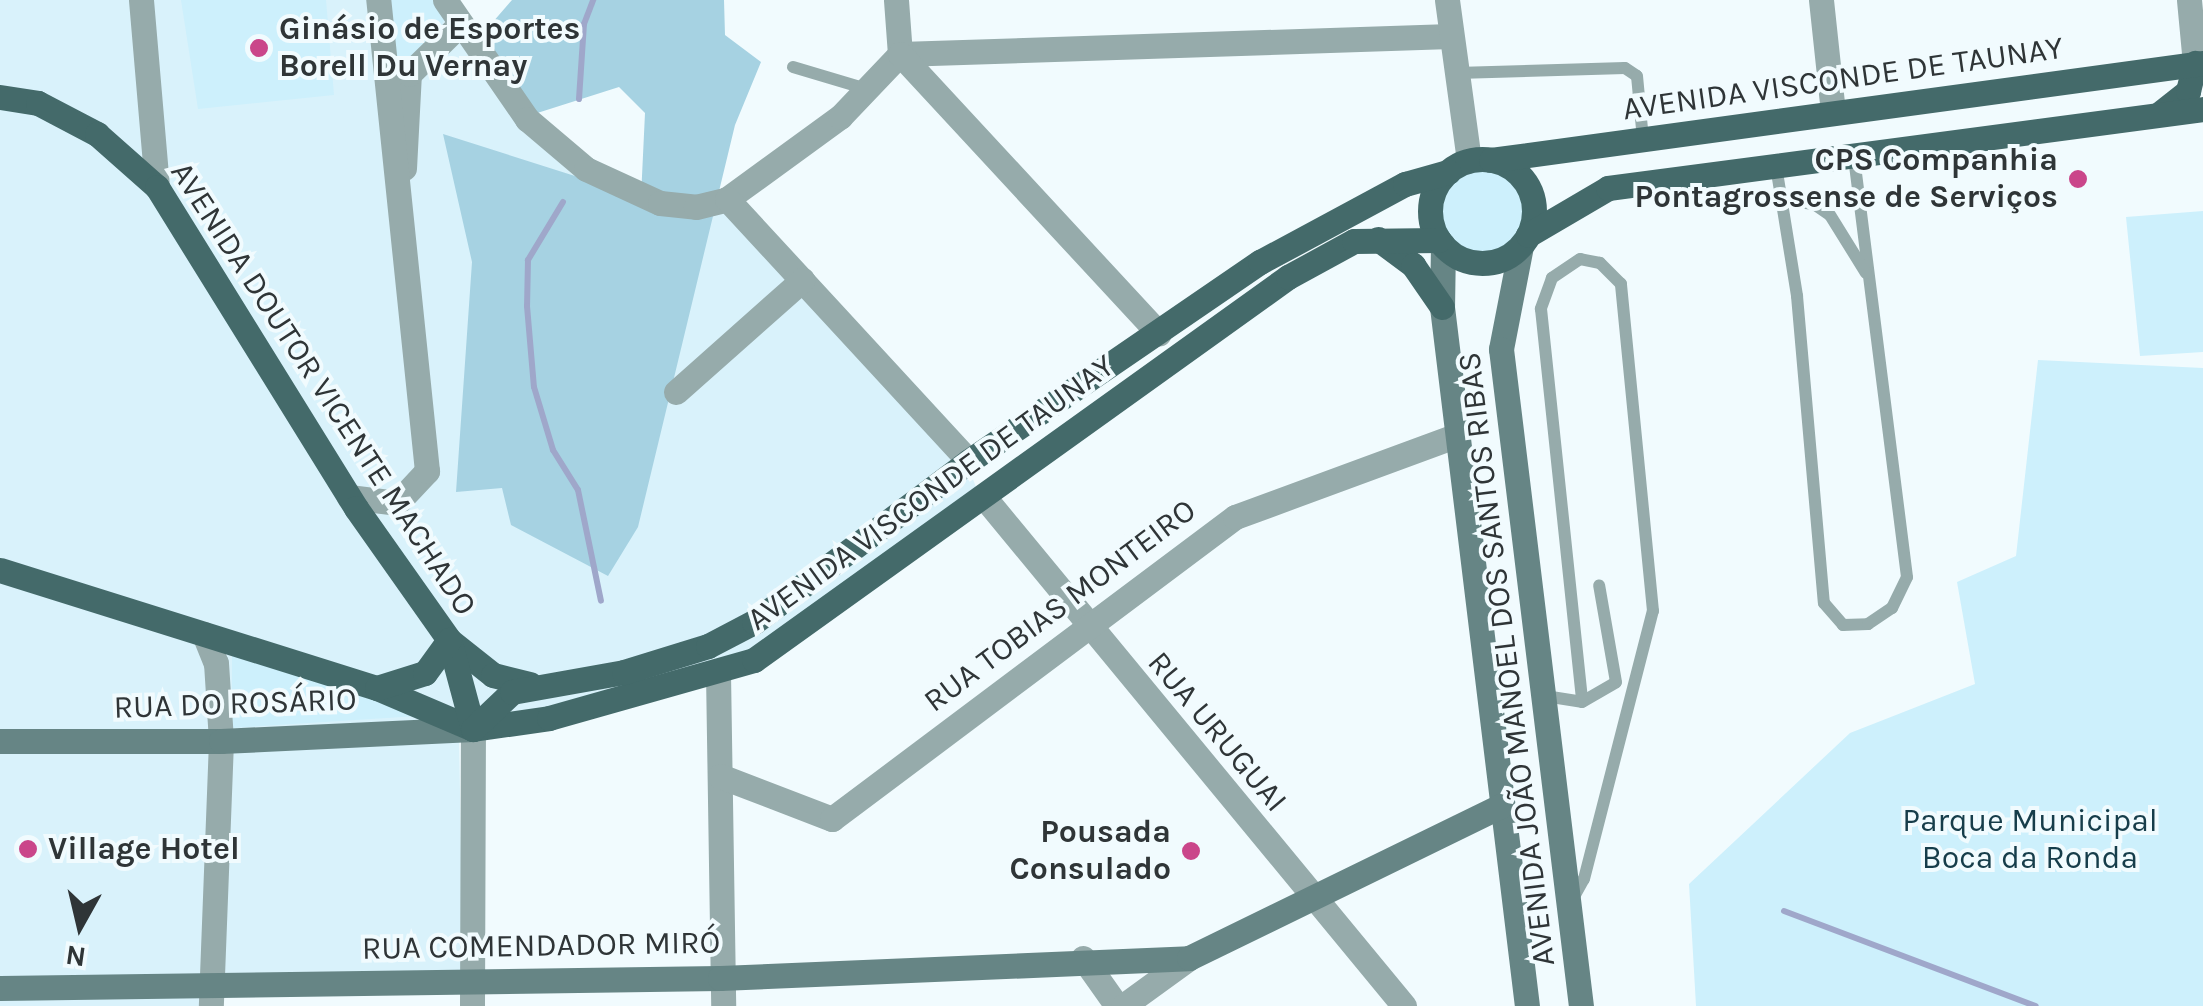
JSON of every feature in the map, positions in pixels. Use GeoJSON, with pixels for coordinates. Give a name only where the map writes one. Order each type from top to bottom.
{"type":"FeatureCollection","features":[{"type":"Feature","properties":{"kind":"main road","name":"AVENIDA VISCONDE DE TAUNAY"},"geometry":{"type":"LineString","coordinates":[[540,686],[624,672],[708,646],[754,622],[969,462],[1260,262],[1336,219],[1469,164],[2199,63]]}},
{"type":"Feature","properties":{"kind":"main road"},"geometry":{"type":"LineString","coordinates":[[2160,114],[2188,91],[2199,63]]}},
{"type":"Feature","properties":{"kind":"main road","name":"AVENIDA DOUTOR VICENTE MACHADO"},"geometry":{"type":"LineString","coordinates":[[0,96],[38,103],[97,134],[158,186],[349,497],[449,640],[492,675],[540,686]]}},
{"type":"Feature","properties":{"kind":"main road","name":"AVENIDA VISCONDE DE TAUNAY"},"geometry":{"type":"LineString","coordinates":[[472,729],[549,718],[754,660],[1288,277],[1354,242],[1441,242],[1458,257],[1485,263],[1608,188],[2203,109]]}},
{"type":"Feature","properties":{"kind":"main road"},"geometry":{"type":"LineString","coordinates":[[1441,242],[1430,202],[1469,164],[1528,185],[1534,209],[1524,240]]}},
{"type":"Feature","properties":{"kind":"main road"},"geometry":{"type":"LineString","coordinates":[[1378,239],[1413,265],[1442,308]]}},
{"type":"Feature","properties":{"kind":"main road","name":"AVENIDA JOÃO MANOEL DOS SANTOS RIBAS"},"geometry":{"type":"LineString","coordinates":[[1524,240],[1501,349],[1581,1006]]}},
{"type":"Feature","properties":{"kind":"main road","name":"AVENIDA JOÃO MANOEL DOS SANTOS RIBAS"},"geometry":{"type":"LineString","coordinates":[[1441,242],[1442,308],[1527,1006]]}},
{"type":"Feature","properties":{"kind":"main road"},"geometry":{"type":"LineString","coordinates":[[0,570],[377,688],[472,729]]}},
{"type":"Feature","properties":{"kind":"main road"},"geometry":{"type":"LineString","coordinates":[[449,640],[472,729]]}},
{"type":"Feature","properties":{"kind":"main road"},"geometry":{"type":"LineString","coordinates":[[377,688],[425,674],[449,640]]}},
{"type":"Feature","properties":{"kind":"main road"},"geometry":{"type":"LineString","coordinates":[[472,729],[499,698],[540,686]]}},
{"type":"Feature","properties":{"kind":"main road","name":"RUA DO ROSÁRIO"},"geometry":{"type":"LineString","coordinates":[[0,741],[221,741],[472,729]]}},
{"type":"Feature","properties":{"kind":"main road"},"geometry":{"type":"LineString","coordinates":[[1189,958],[1500,806]]}},
{"type":"Feature","properties":{"kind":"main road","name":"RUA COMENDADOR MIRÓ"},"geometry":{"type":"LineString","coordinates":[[0,988],[471,994],[1083,958],[1189,958]]}},
{"type":"Feature","properties":{"kind":"street"},"geometry":{"type":"LineString","coordinates":[[141,0],[158,186]]}},
{"type":"Feature","properties":{"kind":"street"},"geometry":{"type":"LineString","coordinates":[[349,497],[396,503],[426,471],[398,228],[378,0]]}},
{"type":"Feature","properties":{"kind":"street"},"geometry":{"type":"LineString","coordinates":[[445,0],[527,120],[586,169],[660,203],[696,207],[727,199],[840,117],[900,54],[1452,36]]}},
{"type":"Feature","properties":{"kind":"street"},"geometry":{"type":"LineString","coordinates":[[896,0],[900,54],[1159,334]]}},
{"type":"Feature","properties":{"kind":"street"},"geometry":{"type":"LineString","coordinates":[[1447,0],[1469,164]]}},
{"type":"Feature","properties":{"kind":"street"},"geometry":{"type":"LineString","coordinates":[[1822,0],[1833,112]]}},
{"type":"Feature","properties":{"kind":"street"},"geometry":{"type":"LineString","coordinates":[[2189,0],[2199,63]]}},
{"type":"Feature","properties":{"kind":"street"},"geometry":{"type":"LineString","coordinates":[[398,228],[408,74],[460,24]]}},
{"type":"Feature","properties":{"kind":"street"},"geometry":{"type":"LineString","coordinates":[[727,199],[969,462]]}},
{"type":"Feature","properties":{"kind":"street"},"geometry":{"type":"LineString","coordinates":[[676,392],[802,280]]}},
{"type":"Feature","properties":{"kind":"street","name":"RUA TOBIAS MONTEIRO"},"geometry":{"type":"LineString","coordinates":[[720,776],[832,819],[1084,624],[1235,517],[1458,435]]}},
{"type":"Feature","properties":{"kind":"street","name":"RUA URUGUAI"},"geometry":{"type":"LineString","coordinates":[[984,497],[1084,624],[1404,1006]]}},
{"type":"Feature","properties":{"kind":"street"},"geometry":{"type":"LineString","coordinates":[[204,634],[216,664],[221,741],[211,993]]}},
{"type":"Feature","properties":{"kind":"street"},"geometry":{"type":"LineString","coordinates":[[718,673],[723,1006]]}},
{"type":"Feature","properties":{"kind":"street"},"geometry":{"type":"LineString","coordinates":[[471,994],[472,729]]}},
{"type":"Feature","properties":{"kind":"street"},"geometry":{"type":"LineString","coordinates":[[1083,958],[1120,1006],[1189,958]]}},
{"type":"Feature","properties":{"kind":"lane"},"geometry":{"type":"LineString","coordinates":[[792,67],[867,89]]}},
{"type":"Feature","properties":{"kind":"lane"},"geometry":{"type":"LineString","coordinates":[[1457,73],[1625,68],[1637,76],[1643,139]]}},
{"type":"Feature","properties":{"kind":"lane"},"geometry":{"type":"LineString","coordinates":[[1776,166],[1797,296],[1824,603],[1843,625],[1868,624],[1892,608],[1907,577],[1854,156]]}},
{"type":"Feature","properties":{"kind":"lane"},"geometry":{"type":"LineString","coordinates":[[1781,200],[1814,204],[1830,215],[1869,280]]}},
{"type":"Feature","properties":{"kind":"lane"},"geometry":{"type":"LineString","coordinates":[[1570,904],[1584,879],[1653,611],[1621,284],[1600,263],[1580,259],[1552,278],[1541,309],[1582,702]]}},
{"type":"Feature","properties":{"kind":"lane"},"geometry":{"type":"LineString","coordinates":[[1544,696],[1582,702],[1609,689],[1618,669],[1599,586]]}},
{"type":"Feature","properties":{"kind":"shaded area"},"geometry":{"type":"Polygon","coordinates":[[[0,0],[440,0],[584,171],[727,202],[967,463],[980,498],[753,659],[459,730],[463,979],[212,981],[213,1006],[0,1006],[0,0]]]}},
{"type":"Feature","properties":{"kind":"shaded area"},"geometry":{"type":"Polygon","coordinates":[[[512,0],[724,0],[725,35],[761,62],[735,125],[638,527],[608,576],[511,525],[502,488],[456,492],[472,262],[443,134],[641,197],[645,113],[619,87],[531,115],[479,38],[512,0]]]}},
{"type":"Feature","properties":{"kind":"green space","name":"Ginásio de Esportes Borell Du Vernay"},"geometry":{"type":"Polygon","coordinates":[[[181,0],[326,0],[334,95],[198,109],[181,0]]]}},
{"type":"Feature","properties":{"kind":"green space"},"geometry":{"type":"Polygon","coordinates":[[[379,0],[436,0],[445,19],[400,91],[379,0]]]}},
{"type":"Feature","properties":{"kind":"green space"},"geometry":{"type":"Polygon","coordinates":[[[1482,170],[1511,182],[1523,211],[1511,240],[1482,252],[1453,240],[1441,211],[1453,182],[1482,170]]]}},
{"type":"Feature","properties":{"kind":"green space"},"geometry":{"type":"Polygon","coordinates":[[[2203,211],[2203,352],[2140,356],[2126,217],[2203,211]]]}},
{"type":"Feature","properties":{"kind":"green space","name":"Parque Municipal Boca da Ronda"},"geometry":{"type":"Polygon","coordinates":[[[2038,360],[2203,368],[2203,1006],[1696,1006],[1689,884],[1850,733],[1975,684],[1957,582],[2016,556],[2038,360]]]}},
{"type":"Feature","properties":{"kind":"green space"},"geometry":{"type":"Polygon","coordinates":[[[232,655],[349,689],[418,716],[232,728],[232,655]]]}},
{"type":"Feature","properties":{"kind":"waterway"},"geometry":{"type":"LineString","coordinates":[[579,99],[584,24],[593,0]]}},
{"type":"Feature","properties":{"kind":"waterway"},"geometry":{"type":"LineString","coordinates":[[563,202],[528,260],[527,306],[534,387],[553,450],[578,490],[601,601]]}},
{"type":"Feature","properties":{"kind":"waterway"},"geometry":{"type":"LineString","coordinates":[[1784,911],[2036,1006]]}},
{"type":"Feature","properties":{"kind":"place","name":"Ginásio de Esportes Borell Du Vernay"},"geometry":{"type":"Point","coordinates":[259,48]}},
{"type":"Feature","properties":{"kind":"place","name":"CPS Companhia Pontagrossense de Serviços"},"geometry":{"type":"Point","coordinates":[2078,179]}},
{"type":"Feature","properties":{"kind":"place","name":"Village Hotel"},"geometry":{"type":"Point","coordinates":[28,849]}},
{"type":"Feature","properties":{"kind":"place","name":"Pousada Consulado"},"geometry":{"type":"Point","coordinates":[1191,851]}}]}
